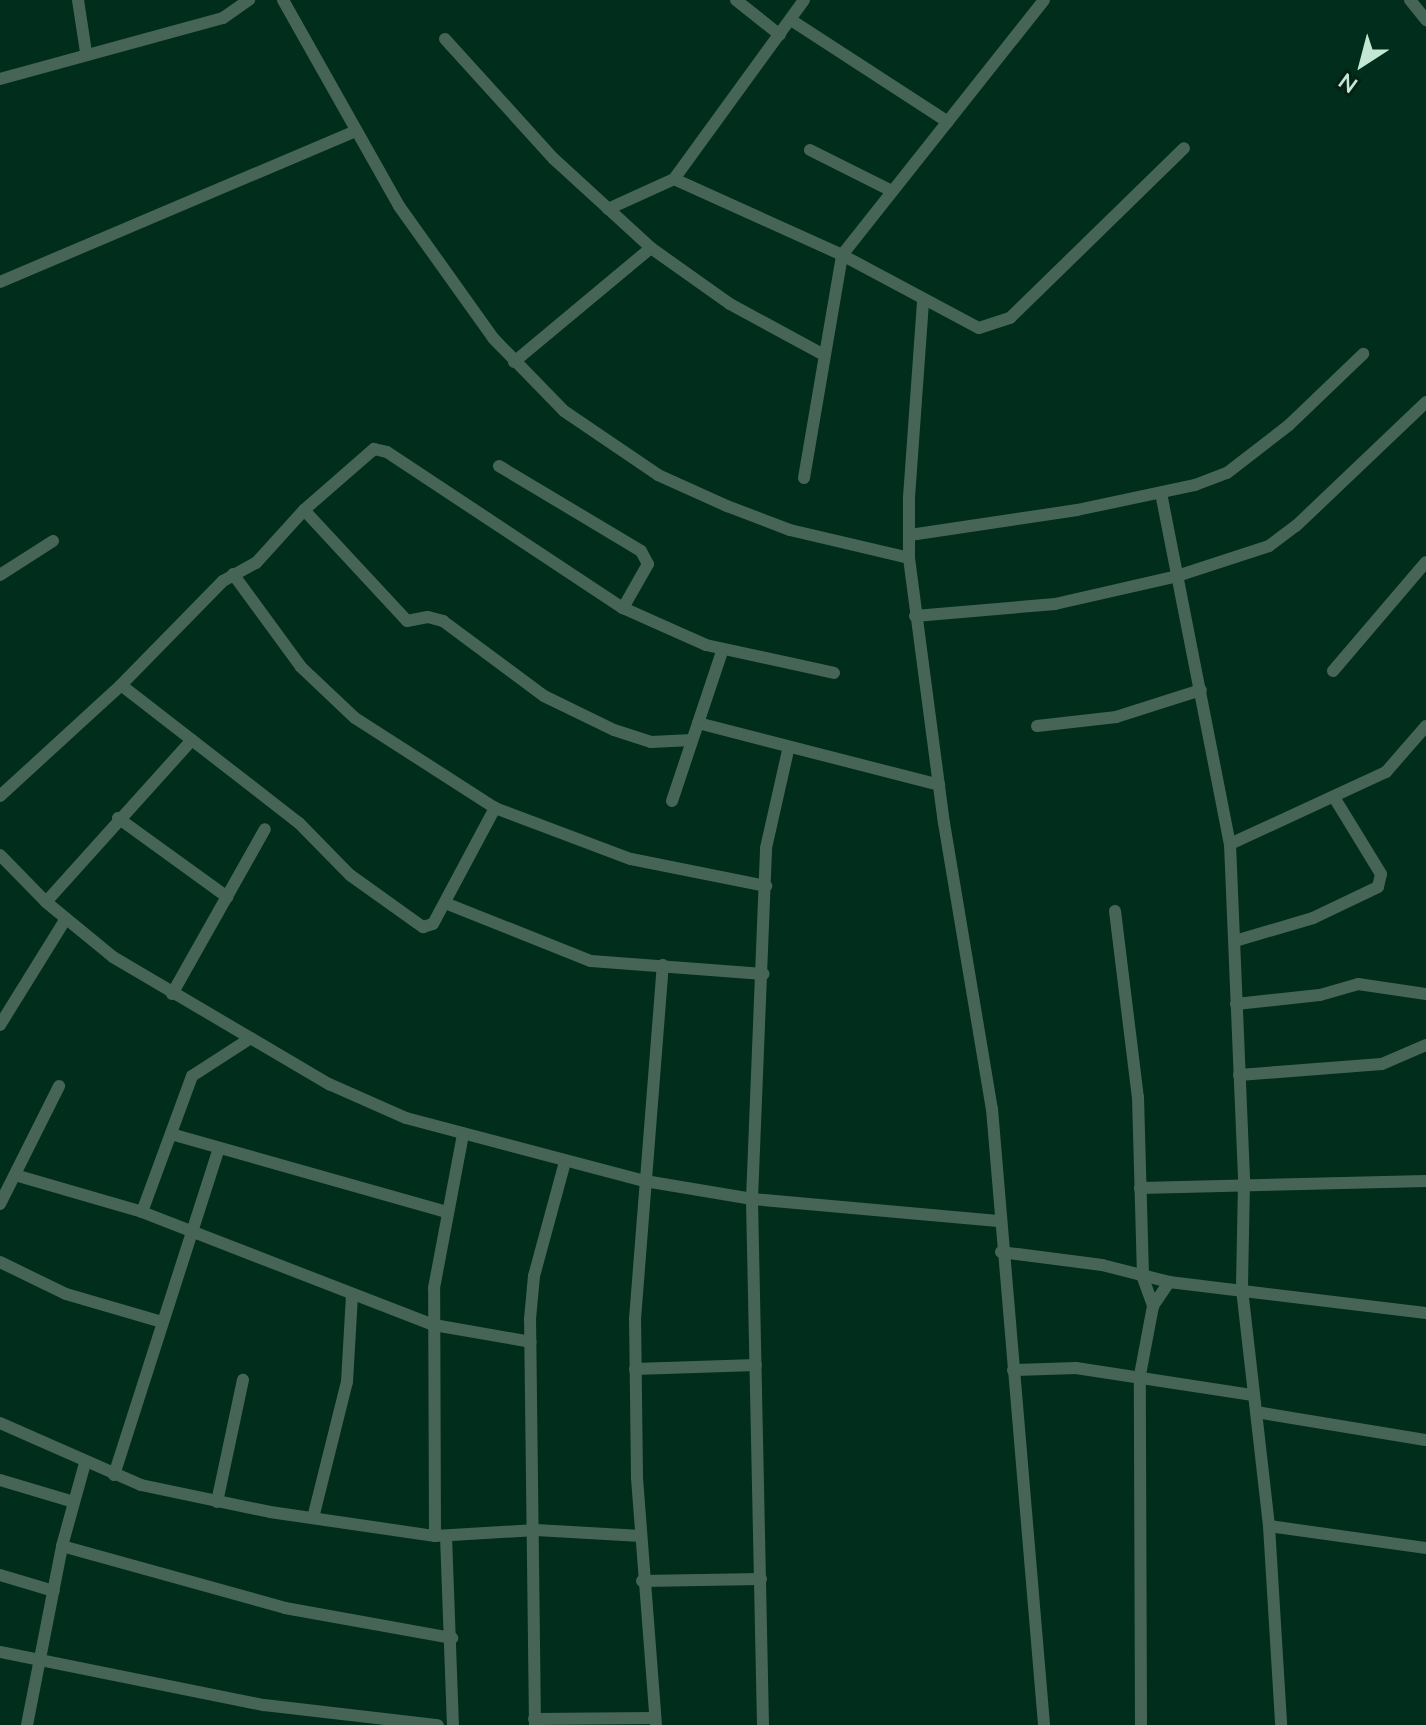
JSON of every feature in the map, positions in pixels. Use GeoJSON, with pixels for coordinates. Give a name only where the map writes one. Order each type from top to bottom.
{"type":"FeatureCollection","features":[{"type":"Feature","properties":{"kind":"street"},"geometry":{"type":"LineString","coordinates":[[78,0],[86,52]]}},
{"type":"Feature","properties":{"kind":"street"},"geometry":{"type":"LineString","coordinates":[[0,79],[86,52],[223,18],[249,0]]}},
{"type":"Feature","properties":{"kind":"street"},"geometry":{"type":"LineString","coordinates":[[283,0],[354,132],[399,206],[514,362],[564,411],[658,475],[790,530],[909,558]]}},
{"type":"Feature","properties":{"kind":"street"},"geometry":{"type":"LineString","coordinates":[[736,0],[780,35]]}},
{"type":"Feature","properties":{"kind":"street"},"geometry":{"type":"LineString","coordinates":[[608,209],[674,179],[804,0]]}},
{"type":"Feature","properties":{"kind":"street"},"geometry":{"type":"LineString","coordinates":[[804,478],[842,255],[890,190],[1044,0]]}},
{"type":"Feature","properties":{"kind":"street"},"geometry":{"type":"LineString","coordinates":[[1410,0],[1425,16]]}},
{"type":"Feature","properties":{"kind":"street"},"geometry":{"type":"LineString","coordinates":[[791,20],[948,122]]}},
{"type":"Feature","properties":{"kind":"street"},"geometry":{"type":"LineString","coordinates":[[445,39],[554,159],[651,248],[730,304],[824,355]]}},
{"type":"Feature","properties":{"kind":"street"},"geometry":{"type":"LineString","coordinates":[[0,282],[354,132]]}},
{"type":"Feature","properties":{"kind":"street"},"geometry":{"type":"LineString","coordinates":[[674,179],[842,255],[923,302],[979,328],[1010,318],[1184,148]]}},
{"type":"Feature","properties":{"kind":"street"},"geometry":{"type":"LineString","coordinates":[[810,150],[890,190]]}},
{"type":"Feature","properties":{"kind":"street"},"geometry":{"type":"LineString","coordinates":[[514,362],[651,248]]}},
{"type":"Feature","properties":{"kind":"street"},"geometry":{"type":"LineString","coordinates":[[923,302],[909,558],[939,785],[992,1109],[998,1221],[1044,1725]]}},
{"type":"Feature","properties":{"kind":"street"},"geometry":{"type":"LineString","coordinates":[[910,535],[1161,493],[1216,477],[1248,459],[1363,354]]}},
{"type":"Feature","properties":{"kind":"street"},"geometry":{"type":"LineString","coordinates":[[915,616],[1055,604],[1174,577],[1269,546],[1296,526],[1426,402]]}},
{"type":"Feature","properties":{"kind":"street"},"geometry":{"type":"LineString","coordinates":[[0,796],[121,685],[233,574],[256,563],[304,510],[380,449],[623,608],[723,649],[834,673]]}},
{"type":"Feature","properties":{"kind":"street"},"geometry":{"type":"LineString","coordinates":[[499,466],[641,551],[648,564],[623,608]]}},
{"type":"Feature","properties":{"kind":"street"},"geometry":{"type":"LineString","coordinates":[[1161,493],[1174,577],[1201,690],[1230,844],[1244,1182],[1242,1289],[1269,1526],[1281,1725]]}},
{"type":"Feature","properties":{"kind":"street"},"geometry":{"type":"LineString","coordinates":[[304,510],[407,621],[428,617],[443,621],[544,696],[614,730],[651,742],[692,740]]}},
{"type":"Feature","properties":{"kind":"street"},"geometry":{"type":"LineString","coordinates":[[0,575],[53,541]]}},
{"type":"Feature","properties":{"kind":"street"},"geometry":{"type":"LineString","coordinates":[[1333,671],[1426,562]]}},
{"type":"Feature","properties":{"kind":"street"},"geometry":{"type":"LineString","coordinates":[[233,574],[301,667],[355,718],[495,808],[631,859],[766,886]]}},
{"type":"Feature","properties":{"kind":"street"},"geometry":{"type":"LineString","coordinates":[[672,801],[723,649]]}},
{"type":"Feature","properties":{"kind":"street"},"geometry":{"type":"LineString","coordinates":[[121,685],[299,823],[350,875],[419,925],[433,924],[495,808]]}},
{"type":"Feature","properties":{"kind":"street"},"geometry":{"type":"LineString","coordinates":[[1037,726],[1116,717],[1201,690]]}},
{"type":"Feature","properties":{"kind":"street"},"geometry":{"type":"LineString","coordinates":[[698,723],[788,750],[939,785]]}},
{"type":"Feature","properties":{"kind":"street"},"geometry":{"type":"LineString","coordinates":[[1230,844],[1335,799],[1386,772],[1426,726]]}},
{"type":"Feature","properties":{"kind":"street"},"geometry":{"type":"LineString","coordinates":[[46,902],[118,818],[192,740]]}},
{"type":"Feature","properties":{"kind":"street"},"geometry":{"type":"LineString","coordinates":[[763,1725],[752,1199],[764,974],[766,848],[788,750]]}},
{"type":"Feature","properties":{"kind":"street"},"geometry":{"type":"LineString","coordinates":[[1235,941],[1313,918],[1378,887],[1381,874],[1335,799]]}},
{"type":"Feature","properties":{"kind":"street"},"geometry":{"type":"LineString","coordinates":[[118,818],[227,897]]}},
{"type":"Feature","properties":{"kind":"street"},"geometry":{"type":"LineString","coordinates":[[172,994],[265,829]]}},
{"type":"Feature","properties":{"kind":"street"},"geometry":{"type":"LineString","coordinates":[[0,855],[65,920],[172,994],[368,1103],[463,1134],[645,1181],[752,1199],[998,1221]]}},
{"type":"Feature","properties":{"kind":"street"},"geometry":{"type":"LineString","coordinates":[[445,903],[591,961],[764,974]]}},
{"type":"Feature","properties":{"kind":"street"},"geometry":{"type":"LineString","coordinates":[[1115,911],[1138,1097],[1143,1278],[1153,1306]]}},
{"type":"Feature","properties":{"kind":"street"},"geometry":{"type":"LineString","coordinates":[[0,1025],[65,920]]}},
{"type":"Feature","properties":{"kind":"street"},"geometry":{"type":"LineString","coordinates":[[565,1162],[534,1276],[530,1459],[536,1530],[534,1722],[655,1721],[642,1581],[635,1369],[645,1181],[663,965]]}},
{"type":"Feature","properties":{"kind":"street"},"geometry":{"type":"LineString","coordinates":[[1236,1004],[1320,995],[1358,984],[1426,994]]}},
{"type":"Feature","properties":{"kind":"street"},"geometry":{"type":"LineString","coordinates":[[142,1212],[197,1070],[251,1038]]}},
{"type":"Feature","properties":{"kind":"street"},"geometry":{"type":"LineString","coordinates":[[1239,1075],[1382,1064],[1426,1045]]}},
{"type":"Feature","properties":{"kind":"street"},"geometry":{"type":"LineString","coordinates":[[0,1204],[59,1086]]}},
{"type":"Feature","properties":{"kind":"street"},"geometry":{"type":"LineString","coordinates":[[171,1134],[218,1151],[446,1212]]}},
{"type":"Feature","properties":{"kind":"street"},"geometry":{"type":"LineString","coordinates":[[453,1725],[452,1638],[441,1536],[434,1325],[446,1212],[463,1134]]}},
{"type":"Feature","properties":{"kind":"street"},"geometry":{"type":"LineString","coordinates":[[114,1475],[190,1229],[218,1151]]}},
{"type":"Feature","properties":{"kind":"street"},"geometry":{"type":"LineString","coordinates":[[15,1175],[190,1229],[352,1296],[434,1325],[531,1342]]}},
{"type":"Feature","properties":{"kind":"street"},"geometry":{"type":"LineString","coordinates":[[1140,1188],[1244,1182],[1426,1181]]}},
{"type":"Feature","properties":{"kind":"street"},"geometry":{"type":"LineString","coordinates":[[1001,1252],[1102,1265],[1143,1278],[1169,1282],[1426,1313]]}},
{"type":"Feature","properties":{"kind":"street"},"geometry":{"type":"LineString","coordinates":[[0,1262],[66,1294],[162,1322]]}},
{"type":"Feature","properties":{"kind":"street"},"geometry":{"type":"LineString","coordinates":[[1141,1725],[1140,1375],[1153,1306],[1169,1282]]}},
{"type":"Feature","properties":{"kind":"street"},"geometry":{"type":"LineString","coordinates":[[313,1518],[347,1382],[352,1296]]}},
{"type":"Feature","properties":{"kind":"street"},"geometry":{"type":"LineString","coordinates":[[635,1369],[756,1365]]}},
{"type":"Feature","properties":{"kind":"street"},"geometry":{"type":"LineString","coordinates":[[1013,1370],[1060,1366],[1140,1375],[1253,1395]]}},
{"type":"Feature","properties":{"kind":"street"},"geometry":{"type":"LineString","coordinates":[[217,1502],[243,1380]]}},
{"type":"Feature","properties":{"kind":"street"},"geometry":{"type":"LineString","coordinates":[[1256,1412],[1426,1440]]}},
{"type":"Feature","properties":{"kind":"street"},"geometry":{"type":"LineString","coordinates":[[0,1423],[114,1475],[217,1502],[441,1536],[536,1530],[641,1536]]}},
{"type":"Feature","properties":{"kind":"street"},"geometry":{"type":"LineString","coordinates":[[27,1725],[62,1546],[85,1463]]}},
{"type":"Feature","properties":{"kind":"street"},"geometry":{"type":"LineString","coordinates":[[0,1480],[74,1502]]}},
{"type":"Feature","properties":{"kind":"street"},"geometry":{"type":"LineString","coordinates":[[1269,1526],[1426,1548]]}},
{"type":"Feature","properties":{"kind":"street"},"geometry":{"type":"LineString","coordinates":[[62,1546],[285,1608],[452,1638]]}},
{"type":"Feature","properties":{"kind":"street"},"geometry":{"type":"LineString","coordinates":[[0,1575],[54,1591]]}},
{"type":"Feature","properties":{"kind":"street"},"geometry":{"type":"LineString","coordinates":[[642,1581],[761,1579]]}},
{"type":"Feature","properties":{"kind":"street"},"geometry":{"type":"LineString","coordinates":[[0,1652],[264,1705],[438,1725]]}}]}
